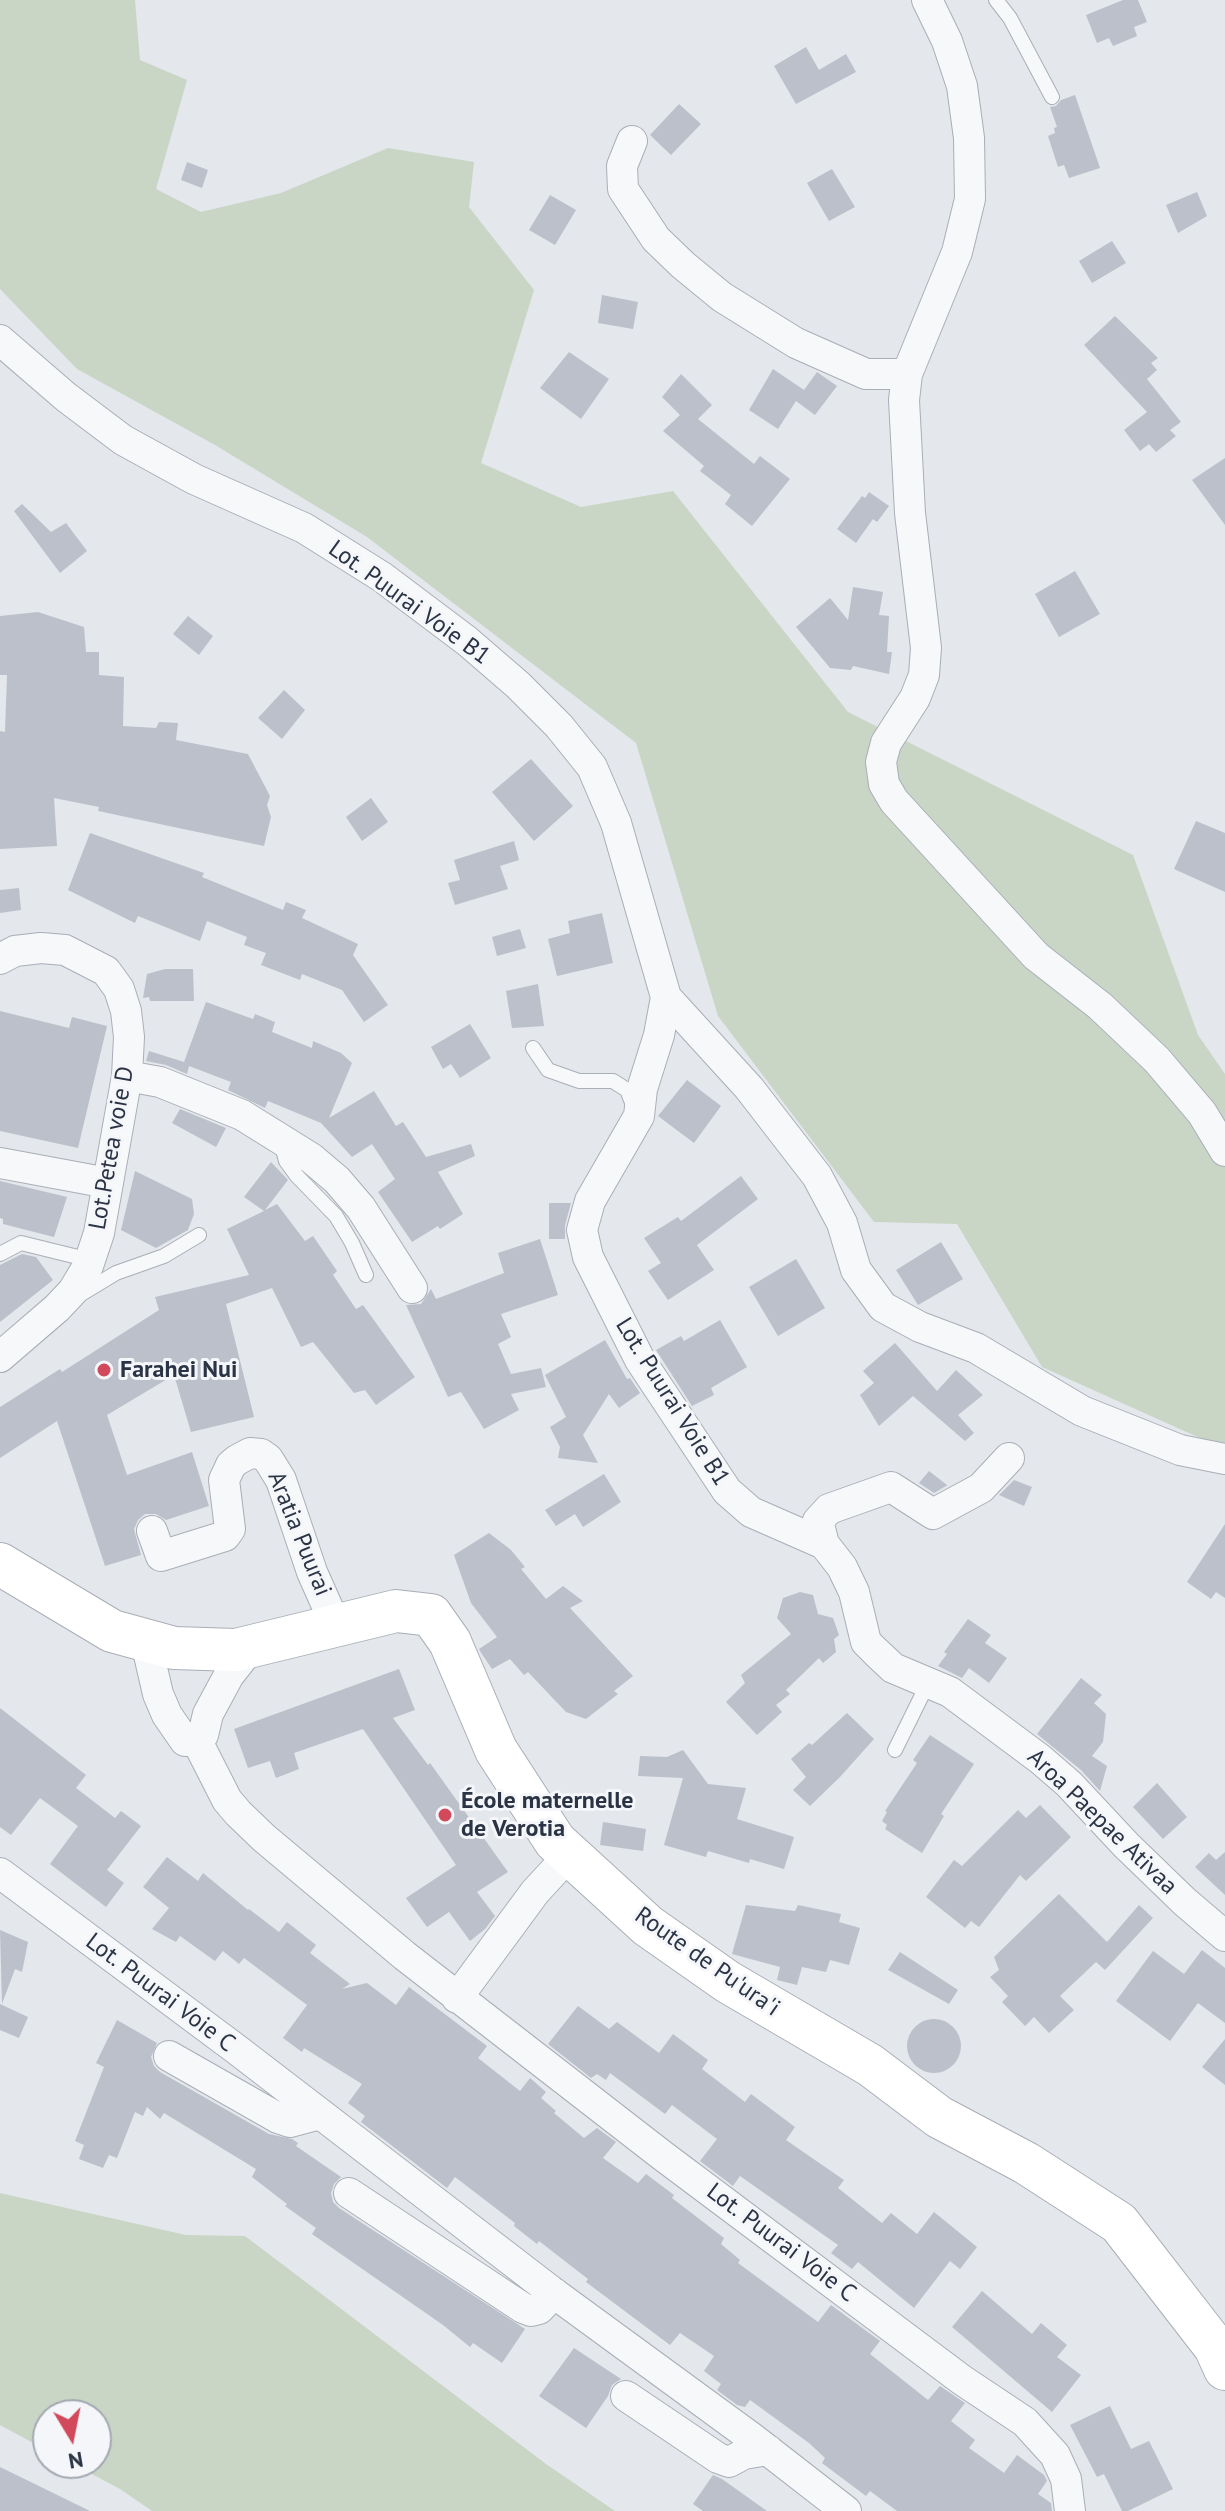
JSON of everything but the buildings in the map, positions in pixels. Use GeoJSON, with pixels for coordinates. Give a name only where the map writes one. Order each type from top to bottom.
{"type":"FeatureCollection","features":[{"type":"Feature","properties":{"kind":"main road","name":"Route de Pu'ura'i"},"geometry":{"type":"LineString","coordinates":[[0,1564],[112,1631],[174,1648],[236,1650],[396,1611],[431,1615],[450,1642],[496,1750],[555,1841],[648,1926],[728,1982],[870,2065],[939,2117],[1026,2163],[1119,2223],[1215,2347],[1225,2369]]}},
{"type":"Feature","properties":{"kind":"street"},"geometry":{"type":"LineString","coordinates":[[927,0],[947,41],[962,86],[969,138],[970,199],[957,252],[907,374],[904,400],[910,513],[926,648],[924,675],[915,698],[886,743],[881,762],[884,784],[894,801],[1036,956],[1100,1006],[1157,1060],[1202,1113],[1225,1151]]}},
{"type":"Feature","properties":{"kind":"street"},"geometry":{"type":"LineString","coordinates":[[632,141],[622,166],[623,189],[656,239],[683,265],[745,312],[807,348],[866,374],[907,374]]}},
{"type":"Feature","properties":{"kind":"street","name":"Lot. Puurai Voie B1"},"geometry":{"type":"LineString","coordinates":[[0,340],[66,397],[123,440],[194,479],[304,528],[382,577],[467,641],[559,726],[592,767],[616,823],[666,997],[749,1088],[817,1176],[842,1223],[856,1270],[883,1307],[920,1327],[976,1348],[1082,1411],[1180,1450],[1225,1459]]}},
{"type":"Feature","properties":{"kind":"street","name":"Lot.Petea voie D"},"geometry":{"type":"LineString","coordinates":[[0,959],[15,951],[41,948],[65,950],[106,971],[119,989],[129,1037],[127,1076],[99,1233],[90,1260],[73,1291],[0,1357]]}},
{"type":"Feature","properties":{"kind":"street","name":"Lot. Puurai Voie B1"},"geometry":{"type":"LineString","coordinates":[[666,997],[659,1035],[642,1089],[639,1116],[590,1201],[582,1230],[588,1257],[640,1360],[727,1491],[751,1512],[824,1544]]}},
{"type":"Feature","properties":{"kind":"street"},"geometry":{"type":"LineString","coordinates":[[127,1076],[160,1082],[242,1115],[311,1158],[337,1180],[382,1238],[412,1288]]}},
{"type":"Feature","properties":{"kind":"street"},"geometry":{"type":"LineString","coordinates":[[0,1163],[108,1183]]}},
{"type":"Feature","properties":{"kind":"street","name":"Aratia Puurai"},"geometry":{"type":"LineString","coordinates":[[152,1531],[161,1556],[225,1536],[230,1529],[224,1480],[237,1460],[250,1453],[261,1454],[268,1459],[281,1480],[312,1572],[336,1626]]}},
{"type":"Feature","properties":{"kind":"street"},"geometry":{"type":"LineString","coordinates":[[824,1544],[818,1521],[829,1509],[891,1487],[933,1514],[981,1488],[1009,1458]]}},
{"type":"Feature","properties":{"kind":"street","name":"Aroa Paepae Ativaa"},"geometry":{"type":"LineString","coordinates":[[824,1544],[842,1567],[854,1592],[866,1642],[893,1668],[950,1692],[978,1710],[1069,1784],[1126,1845],[1225,1936]]}},
{"type":"Feature","properties":{"kind":"street","name":"Lot. Puurai Voie C"},"geometry":{"type":"LineString","coordinates":[[146,1642],[158,1694],[167,1715],[185,1741],[197,1741],[227,1800],[264,1838],[457,1998],[962,2380],[1025,2422],[1055,2455],[1066,2479],[1070,2511]]}},
{"type":"Feature","properties":{"kind":"street"},"geometry":{"type":"LineString","coordinates":[[197,1741],[203,1735],[208,1714],[229,1675],[251,1647]]}},
{"type":"Feature","properties":{"kind":"street"},"geometry":{"type":"LineString","coordinates":[[457,1998],[535,1892],[570,1854]]}},
{"type":"Feature","properties":{"kind":"street","name":"Lot. Puurai Voie C"},"geometry":{"type":"LineString","coordinates":[[0,1873],[846,2511]]}},
{"type":"Feature","properties":{"kind":"street","name":"Lot. Puurai Voie C"},"geometry":{"type":"LineString","coordinates":[[169,2056],[278,2118],[290,2122],[320,2114]]}},
{"type":"Feature","properties":{"kind":"street"},"geometry":{"type":"LineString","coordinates":[[349,2193],[523,2308],[531,2311],[539,2309],[554,2293]]}},
{"type":"Feature","properties":{"kind":"street"},"geometry":{"type":"LineString","coordinates":[[626,2396],[718,2458],[729,2462],[744,2454],[768,2450]]}},
{"type":"Feature","properties":{"kind":"lane"},"geometry":{"type":"LineString","coordinates":[[996,0],[1010,18],[1052,97]]}},
{"type":"Feature","properties":{"kind":"lane"},"geometry":{"type":"LineString","coordinates":[[533,1048],[548,1070],[579,1081],[613,1081],[627,1090],[639,1116]]}},
{"type":"Feature","properties":{"kind":"lane"},"geometry":{"type":"LineString","coordinates":[[280,1138],[286,1161],[336,1216],[366,1275]]}},
{"type":"Feature","properties":{"kind":"lane"},"geometry":{"type":"LineString","coordinates":[[57,1308],[116,1273],[164,1256],[199,1235]]}},
{"type":"Feature","properties":{"kind":"lane"},"geometry":{"type":"LineString","coordinates":[[0,1254],[21,1243],[90,1260]]}},
{"type":"Feature","properties":{"kind":"lane"},"geometry":{"type":"LineString","coordinates":[[895,1750],[928,1683]]}},
{"type":"Feature","properties":{"kind":"green space"},"geometry":{"type":"Polygon","coordinates":[[[0,0],[135,0],[140,60],[187,80],[156,189],[201,212],[281,193],[388,148],[474,162],[469,207],[534,290],[481,463],[581,507],[673,491],[848,712],[1133,855],[1198,1035],[1225,1074],[1225,1443],[1202,1439],[1042,1367],[957,1224],[874,1222],[718,1016],[636,743],[367,537],[215,445],[77,369],[0,289],[0,0]]]}},
{"type":"Feature","properties":{"kind":"green space"},"geometry":{"type":"Polygon","coordinates":[[[0,2193],[186,2235],[245,2236],[546,2464],[615,2511],[152,2511],[101,2479],[112,2479],[112,2399],[32,2399],[32,2442],[0,2425],[0,2193]]]}},
{"type":"Feature","properties":{"kind":"place","name":"Farahei Nui"},"geometry":{"type":"Point","coordinates":[104,1370]}},
{"type":"Feature","properties":{"kind":"place","name":"École maternelle de Verotia"},"geometry":{"type":"Point","coordinates":[445,1815]}}]}
